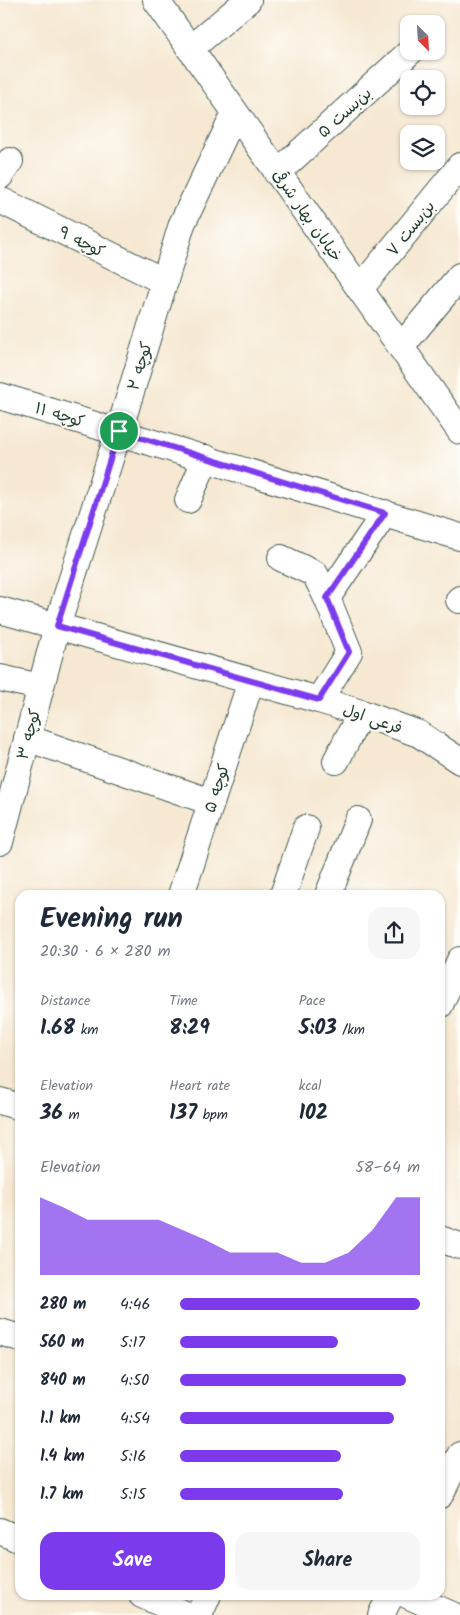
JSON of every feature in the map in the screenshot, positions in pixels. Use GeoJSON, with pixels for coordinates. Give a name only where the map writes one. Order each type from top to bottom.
{"type":"FeatureCollection","features":[{"type":"Feature","properties":{"kind":"street","name":"خیابان بهار شرقی"},"geometry":{"type":"LineString","coordinates":[[156,0],[460,430]]}},
{"type":"Feature","properties":{"kind":"street"},"geometry":{"type":"LineString","coordinates":[[190,49],[248,0]]}},
{"type":"Feature","properties":{"kind":"street","name":"بن‌بست ۵"},"geometry":{"type":"LineString","coordinates":[[278,173],[401,60]]}},
{"type":"Feature","properties":{"kind":"street","name":"کوچه ۲"},"geometry":{"type":"LineString","coordinates":[[57,626],[182,224],[235,113]]}},
{"type":"Feature","properties":{"kind":"street","name":"بن‌بست ۷"},"geometry":{"type":"LineString","coordinates":[[360,289],[460,166]]}},
{"type":"Feature","properties":{"kind":"street","name":"کوچه ۹"},"geometry":{"type":"LineString","coordinates":[[0,200],[164,282]]}},
{"type":"Feature","properties":{"kind":"street"},"geometry":{"type":"LineString","coordinates":[[401,348],[460,276]]}},
{"type":"Feature","properties":{"kind":"street","name":"کوچه ۱۱"},"geometry":{"type":"LineString","coordinates":[[0,396],[460,537]]}},
{"type":"Feature","properties":{"kind":"street"},"geometry":{"type":"LineString","coordinates":[[188,500],[206,458]]}},
{"type":"Feature","properties":{"kind":"street"},"geometry":{"type":"LineString","coordinates":[[327,598],[385,513]]}},
{"type":"Feature","properties":{"kind":"street"},"geometry":{"type":"LineString","coordinates":[[281,558],[315,574],[349,652],[319,700]]}},
{"type":"Feature","properties":{"kind":"street","name":"فرعی اول"},"geometry":{"type":"LineString","coordinates":[[0,610],[361,713],[419,734],[460,761]]}},
{"type":"Feature","properties":{"kind":"street","name":"کوچه ۳"},"geometry":{"type":"LineString","coordinates":[[0,842],[7,785],[27,738],[57,626]]}},
{"type":"Feature","properties":{"kind":"street"},"geometry":{"type":"LineString","coordinates":[[0,678],[40,687]]}},
{"type":"Feature","properties":{"kind":"street","name":"کوچه ۵"},"geometry":{"type":"LineString","coordinates":[[186,890],[211,802],[251,681]]}},
{"type":"Feature","properties":{"kind":"street"},"geometry":{"type":"LineString","coordinates":[[336,761],[361,713]]}},
{"type":"Feature","properties":{"kind":"street"},"geometry":{"type":"LineString","coordinates":[[27,738],[211,802]]}},
{"type":"Feature","properties":{"kind":"street"},"geometry":{"type":"LineString","coordinates":[[330,890],[358,820]]}},
{"type":"Feature","properties":{"kind":"street"},"geometry":{"type":"LineString","coordinates":[[285,890],[306,828]]}},
{"type":"Feature","properties":{"kind":"street"},"geometry":{"type":"LineString","coordinates":[[445,992],[453,971]]}},
{"type":"Feature","properties":{"kind":"street"},"geometry":{"type":"LineString","coordinates":[[0,1101],[15,1106]]}},
{"type":"Feature","properties":{"kind":"street"},"geometry":{"type":"LineString","coordinates":[[445,1241],[460,1246]]}},
{"type":"Feature","properties":{"kind":"street"},"geometry":{"type":"LineString","coordinates":[[0,1332],[15,1336]]}},
{"type":"Feature","properties":{"kind":"street"},"geometry":{"type":"LineString","coordinates":[[445,1486],[460,1455]]}},
{"type":"Feature","properties":{"kind":"street"},"geometry":{"type":"LineString","coordinates":[[0,1531],[15,1538]]}},
{"type":"Feature","properties":{"kind":"street"},"geometry":{"type":"LineString","coordinates":[[153,1600],[187,1615]]}},
{"type":"Feature","properties":{"kind":"street"},"geometry":{"type":"LineString","coordinates":[[199,1615],[206,1600]]}},
{"type":"Feature","properties":{"kind":"street"},"geometry":{"type":"LineString","coordinates":[[382,1615],[389,1600]]}},
{"type":"Feature","properties":{"kind":"street"},"geometry":{"type":"LineString","coordinates":[[418,1600],[452,1615]]}},
{"type":"Feature","properties":{"kind":"route"},"geometry":{"type":"LineString","coordinates":[[119,431],[385,513],[327,598],[349,652],[319,700],[57,626],[119,431]]}}]}
